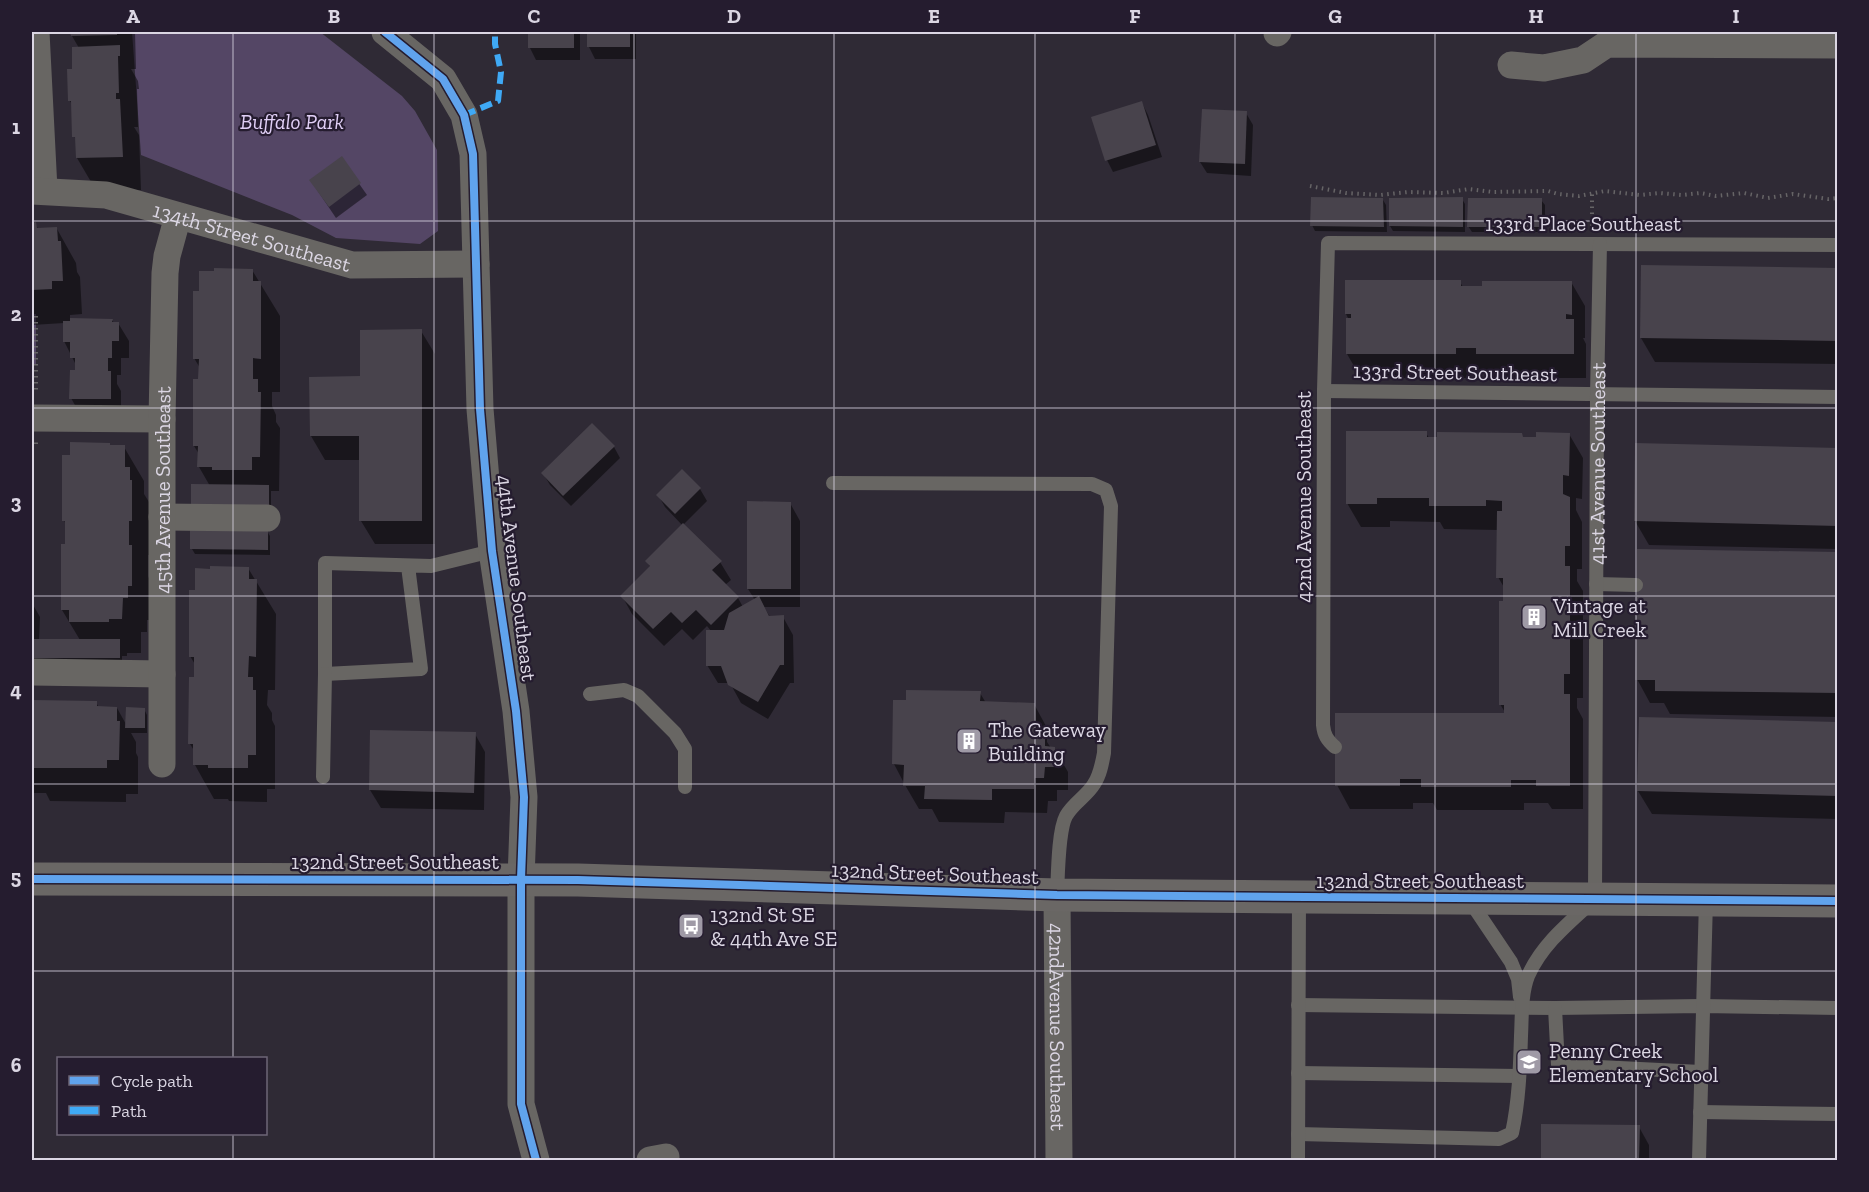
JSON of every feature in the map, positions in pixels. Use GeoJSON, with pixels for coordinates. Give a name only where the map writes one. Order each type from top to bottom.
{"type":"FeatureCollection","features":[{"type":"Feature","properties":{"kind":"main road","name":"132nd Street Southeast"},"geometry":{"type":"LineString","coordinates":[[32,879],[521,879],[1057,895],[1838,901]]}},
{"type":"Feature","properties":{"kind":"street"},"geometry":{"type":"LineString","coordinates":[[36,32],[38,190]]}},
{"type":"Feature","properties":{"kind":"street","name":"44th Avenue Southeast"},"geometry":{"type":"LineString","coordinates":[[385,32],[443,79],[464,114],[473,154],[480,409],[492,551],[516,711],[524,797],[521,879],[521,1104],[536,1161]]}},
{"type":"Feature","properties":{"kind":"street"},"geometry":{"type":"LineString","coordinates":[[1511,65],[1544,68],[1583,60],[1605,38],[1838,45]]}},
{"type":"Feature","properties":{"kind":"street","name":"134th Street Southeast"},"geometry":{"type":"LineString","coordinates":[[38,190],[106,195],[352,266],[476,264]]}},
{"type":"Feature","properties":{"kind":"street","name":"45th Avenue Southeast"},"geometry":{"type":"LineString","coordinates":[[162,764],[162,419],[165,273],[167,256],[178,216]]}},
{"type":"Feature","properties":{"kind":"street"},"geometry":{"type":"LineString","coordinates":[[34,411],[162,419]]}},
{"type":"Feature","properties":{"kind":"street"},"geometry":{"type":"LineString","coordinates":[[162,517],[267,518]]}},
{"type":"Feature","properties":{"kind":"street"},"geometry":{"type":"LineString","coordinates":[[32,672],[162,674]]}},
{"type":"Feature","properties":{"kind":"street","name":"42ndAvenue Southeast"},"geometry":{"type":"LineString","coordinates":[[1057,895],[1059,1161]]}},
{"type":"Feature","properties":{"kind":"lane","name":"133rd Place Southeast"},"geometry":{"type":"LineString","coordinates":[[1328,243],[1838,245]]}},
{"type":"Feature","properties":{"kind":"lane","name":"42nd Avenue Southeast"},"geometry":{"type":"LineString","coordinates":[[1328,243],[1324,391],[1323,724],[1324,734],[1335,747]]}},
{"type":"Feature","properties":{"kind":"lane","name":"41st Avenue Southeast"},"geometry":{"type":"LineString","coordinates":[[1594,899],[1600,244]]}},
{"type":"Feature","properties":{"kind":"lane","name":"133rd Street Southeast"},"geometry":{"type":"LineString","coordinates":[[1324,391],[1838,398]]}},
{"type":"Feature","properties":{"kind":"lane"},"geometry":{"type":"LineString","coordinates":[[833,483],[1092,484],[1106,490],[1111,506],[1104,753],[1093,785],[1065,817],[1059,854],[1057,895]]}},
{"type":"Feature","properties":{"kind":"lane"},"geometry":{"type":"LineString","coordinates":[[323,777],[325,563],[431,566],[492,551]]}},
{"type":"Feature","properties":{"kind":"lane"},"geometry":{"type":"LineString","coordinates":[[325,674],[421,669],[408,566]]}},
{"type":"Feature","properties":{"kind":"lane"},"geometry":{"type":"LineString","coordinates":[[1596,584],[1636,585]]}},
{"type":"Feature","properties":{"kind":"lane"},"geometry":{"type":"LineString","coordinates":[[590,694],[624,690],[638,696],[675,733],[685,749],[685,787]]}},
{"type":"Feature","properties":{"kind":"lane"},"geometry":{"type":"LineString","coordinates":[[1467,897],[1511,962],[1518,979],[1522,1008]]}},
{"type":"Feature","properties":{"kind":"lane"},"geometry":{"type":"LineString","coordinates":[[1298,1161],[1299,898]]}},
{"type":"Feature","properties":{"kind":"lane"},"geometry":{"type":"LineString","coordinates":[[1298,1134],[1499,1139],[1512,1133],[1520,1076],[1522,1008],[1528,976],[1545,947],[1594,899]]}},
{"type":"Feature","properties":{"kind":"lane"},"geometry":{"type":"LineString","coordinates":[[1699,1161],[1706,900]]}},
{"type":"Feature","properties":{"kind":"lane"},"geometry":{"type":"LineString","coordinates":[[1298,1005],[1838,1008]]}},
{"type":"Feature","properties":{"kind":"lane"},"geometry":{"type":"LineString","coordinates":[[1555,1008],[1558,1065],[1701,1072]]}},
{"type":"Feature","properties":{"kind":"lane"},"geometry":{"type":"LineString","coordinates":[[1298,1073],[1520,1076]]}},
{"type":"Feature","properties":{"kind":"lane"},"geometry":{"type":"LineString","coordinates":[[1700,1112],[1838,1114]]}},
{"type":"Feature","properties":{"kind":"path"},"geometry":{"type":"LineString","coordinates":[[1310,186],[1346,193],[1380,195],[1408,192],[1443,193],[1469,189],[1493,192],[1548,190],[1558,194],[1579,196],[1605,191],[1640,195],[1700,193],[1716,196],[1744,193],[1768,198],[1793,194],[1828,199],[1838,198]]}},
{"type":"Feature","properties":{"kind":"path"},"geometry":{"type":"LineString","coordinates":[[32,314],[36,314],[34,411]]}},
{"type":"Feature","properties":{"kind":"green space","name":"Buffalo Park"},"geometry":{"type":"Polygon","coordinates":[[[132,32],[320,32],[402,96],[415,111],[437,150],[438,231],[420,244],[336,238],[292,215],[141,155],[132,32]]]}},
{"type":"Feature","properties":{"kind":"green space"},"geometry":{"type":"Polygon","coordinates":[[[32,314],[36,314],[36,364],[32,364],[32,314]]]}},
{"type":"Feature","properties":{"kind":"building"},"geometry":{"type":"Polygon","coordinates":[[[70,32],[117,32],[117,35],[71,36],[70,32]]]}},
{"type":"Feature","properties":{"kind":"building"},"geometry":{"type":"Polygon","coordinates":[[[528,32],[574,32],[574,48],[528,48],[528,32]]]}},
{"type":"Feature","properties":{"kind":"building"},"geometry":{"type":"Polygon","coordinates":[[[587,32],[630,32],[630,47],[587,47],[587,32]]]}},
{"type":"Feature","properties":{"kind":"building"},"geometry":{"type":"Polygon","coordinates":[[[120,45],[119,93],[116,93],[116,99],[120,99],[123,157],[76,158],[75,137],[72,137],[71,101],[68,101],[67,69],[72,69],[72,47],[120,45]]]}},
{"type":"Feature","properties":{"kind":"building"},"geometry":{"type":"Polygon","coordinates":[[[1142,101],[1156,145],[1105,161],[1091,117],[1142,101]]]}},
{"type":"Feature","properties":{"kind":"building"},"geometry":{"type":"Polygon","coordinates":[[[1202,109],[1247,111],[1245,164],[1199,162],[1202,109]]]}},
{"type":"Feature","properties":{"kind":"building"},"geometry":{"type":"Polygon","coordinates":[[[342,156],[361,183],[329,207],[309,180],[342,156]]]}},
{"type":"Feature","properties":{"kind":"building"},"geometry":{"type":"Polygon","coordinates":[[[1311,197],[1383,198],[1384,227],[1310,226],[1311,197]]]}},
{"type":"Feature","properties":{"kind":"building"},"geometry":{"type":"Polygon","coordinates":[[[1463,197],[1463,227],[1389,226],[1389,198],[1463,197]]]}},
{"type":"Feature","properties":{"kind":"building"},"geometry":{"type":"Polygon","coordinates":[[[1468,198],[1542,198],[1542,227],[1467,227],[1468,198]]]}},
{"type":"Feature","properties":{"kind":"building"},"geometry":{"type":"Polygon","coordinates":[[[36,222],[37,228],[57,227],[58,241],[61,241],[63,281],[52,281],[52,289],[32,290],[32,223],[36,222]]]}},
{"type":"Feature","properties":{"kind":"building"},"geometry":{"type":"Polygon","coordinates":[[[1641,265],[1838,268],[1838,341],[1640,338],[1641,265]]]}},
{"type":"Feature","properties":{"kind":"building"},"geometry":{"type":"Polygon","coordinates":[[[214,268],[253,269],[253,281],[261,281],[261,359],[253,358],[253,379],[258,379],[258,392],[261,392],[260,457],[252,457],[252,470],[212,470],[212,467],[197,467],[198,446],[193,446],[193,379],[198,379],[199,359],[193,359],[193,291],[199,291],[199,271],[214,271],[214,268]]]}},
{"type":"Feature","properties":{"kind":"building"},"geometry":{"type":"Polygon","coordinates":[[[1345,280],[1461,280],[1461,286],[1482,286],[1482,281],[1572,281],[1572,315],[1566,314],[1566,319],[1574,319],[1574,354],[1476,354],[1476,348],[1456,348],[1456,354],[1346,354],[1346,318],[1351,318],[1351,314],[1345,314],[1345,280]]]}},
{"type":"Feature","properties":{"kind":"building"},"geometry":{"type":"Polygon","coordinates":[[[70,318],[113,319],[112,322],[119,322],[119,341],[112,341],[112,358],[108,358],[108,371],[111,371],[111,399],[69,399],[70,370],[75,370],[75,358],[70,358],[70,342],[63,342],[63,321],[70,321],[70,318]]]}},
{"type":"Feature","properties":{"kind":"building"},"geometry":{"type":"Polygon","coordinates":[[[422,329],[422,521],[359,521],[359,436],[310,436],[309,377],[360,376],[360,330],[422,329]]]}},
{"type":"Feature","properties":{"kind":"building"},"geometry":{"type":"Polygon","coordinates":[[[592,423],[615,446],[563,496],[541,473],[592,423]]]}},
{"type":"Feature","properties":{"kind":"building","name":"Vintage at Mill Creek"},"geometry":{"type":"Polygon","coordinates":[[[1346,431],[1427,431],[1427,437],[1437,437],[1437,432],[1522,433],[1523,437],[1536,437],[1536,432],[1570,433],[1569,476],[1563,475],[1563,494],[1570,497],[1570,546],[1565,546],[1565,566],[1570,566],[1570,674],[1564,674],[1564,694],[1570,694],[1570,786],[1536,786],[1536,780],[1511,780],[1511,787],[1421,787],[1421,779],[1400,779],[1400,786],[1335,786],[1335,713],[1504,713],[1504,705],[1499,705],[1499,601],[1503,601],[1503,578],[1496,578],[1497,511],[1502,511],[1502,501],[1486,500],[1486,506],[1429,506],[1429,498],[1377,498],[1377,504],[1346,504],[1346,431]]]}},
{"type":"Feature","properties":{"kind":"building"},"geometry":{"type":"Polygon","coordinates":[[[70,442],[125,445],[125,467],[130,467],[130,480],[132,480],[132,521],[129,521],[129,545],[132,545],[132,586],[128,586],[128,598],[123,598],[122,619],[109,619],[109,622],[69,622],[69,610],[61,610],[61,544],[65,544],[65,521],[62,521],[62,455],[70,455],[70,442]]]}},
{"type":"Feature","properties":{"kind":"building"},"geometry":{"type":"Polygon","coordinates":[[[1635,443],[1838,448],[1838,526],[1634,521],[1635,443]]]}},
{"type":"Feature","properties":{"kind":"building"},"geometry":{"type":"Polygon","coordinates":[[[682,469],[701,488],[675,514],[656,495],[682,469]]]}},
{"type":"Feature","properties":{"kind":"building"},"geometry":{"type":"Polygon","coordinates":[[[191,484],[269,485],[269,505],[191,505],[191,484]]]}},
{"type":"Feature","properties":{"kind":"building"},"geometry":{"type":"Polygon","coordinates":[[[747,501],[791,502],[791,589],[747,589],[747,501]]]}},
{"type":"Feature","properties":{"kind":"building"},"geometry":{"type":"Polygon","coordinates":[[[683,523],[722,561],[712,570],[739,597],[711,625],[696,610],[682,623],[671,612],[653,629],[620,596],[650,566],[645,561],[683,523]]]}},
{"type":"Feature","properties":{"kind":"building"},"geometry":{"type":"Polygon","coordinates":[[[190,529],[268,529],[268,550],[190,549],[190,529]]]}},
{"type":"Feature","properties":{"kind":"building"},"geometry":{"type":"Polygon","coordinates":[[[1637,549],[1838,552],[1838,693],[1655,691],[1655,680],[1635,680],[1637,549]]]}},
{"type":"Feature","properties":{"kind":"building"},"geometry":{"type":"Polygon","coordinates":[[[210,566],[249,567],[249,579],[257,579],[256,657],[249,656],[248,677],[253,677],[253,690],[256,690],[256,755],[248,755],[248,768],[208,768],[208,765],[193,765],[193,744],[188,744],[189,677],[194,677],[194,657],[189,657],[189,590],[195,590],[195,568],[210,569],[210,566]]]}},
{"type":"Feature","properties":{"kind":"building"},"geometry":{"type":"Polygon","coordinates":[[[759,596],[769,616],[784,615],[784,665],[780,665],[758,702],[728,685],[721,666],[706,666],[706,630],[724,630],[729,613],[759,596]]]}},
{"type":"Feature","properties":{"kind":"building"},"geometry":{"type":"Polygon","coordinates":[[[32,639],[120,639],[120,658],[32,658],[32,639]]]}},
{"type":"Feature","properties":{"kind":"building","name":"The Gateway Building"},"geometry":{"type":"Polygon","coordinates":[[[906,690],[981,691],[980,701],[1035,703],[1034,735],[1045,735],[1045,746],[1055,747],[1055,767],[1045,767],[1044,778],[1035,778],[1034,789],[992,789],[992,800],[924,799],[925,786],[903,786],[904,765],[892,764],[893,700],[906,700],[906,690]]]}},
{"type":"Feature","properties":{"kind":"building"},"geometry":{"type":"Polygon","coordinates":[[[32,700],[97,701],[97,706],[117,707],[117,721],[120,721],[119,760],[107,760],[107,768],[32,768],[32,700]]]}},
{"type":"Feature","properties":{"kind":"building"},"geometry":{"type":"Polygon","coordinates":[[[126,707],[145,708],[145,728],[125,728],[126,707]]]}},
{"type":"Feature","properties":{"kind":"building"},"geometry":{"type":"Polygon","coordinates":[[[1639,717],[1838,722],[1838,796],[1637,791],[1639,717]]]}},
{"type":"Feature","properties":{"kind":"building"},"geometry":{"type":"Polygon","coordinates":[[[370,730],[476,732],[474,793],[369,790],[370,730]]]}},
{"type":"Feature","properties":{"kind":"building","name":"Penny Creek Elementary School"},"geometry":{"type":"Polygon","coordinates":[[[1541,1124],[1640,1125],[1639,1160],[1541,1160],[1541,1124]]]}},
{"type":"Feature","properties":{"kind":"marked path"},"geometry":{"type":"LineString","coordinates":[[464,115],[498,101],[501,72],[495,32]]}},
{"type":"Feature","properties":{"kind":"cycle path"},"geometry":{"type":"LineString","coordinates":[[385,32],[443,79],[464,115],[473,154],[480,409],[492,551],[516,711],[524,797],[521,879],[521,1104],[536,1160]]}},
{"type":"Feature","properties":{"kind":"cycle path"},"geometry":{"type":"LineString","coordinates":[[32,879],[578,880],[1057,895],[1838,901]]}},
{"type":"Feature","properties":{"kind":"place","name":"Vintage at Mill Creek"},"geometry":{"type":"Point","coordinates":[1534,617]}},
{"type":"Feature","properties":{"kind":"place","name":"The Gateway Building"},"geometry":{"type":"Point","coordinates":[969,741]}},
{"type":"Feature","properties":{"kind":"place","name":"132nd St SE & 44th Ave SE"},"geometry":{"type":"Point","coordinates":[691,926]}},
{"type":"Feature","properties":{"kind":"place","name":"Penny Creek Elementary School"},"geometry":{"type":"Point","coordinates":[1529,1062]}}]}
